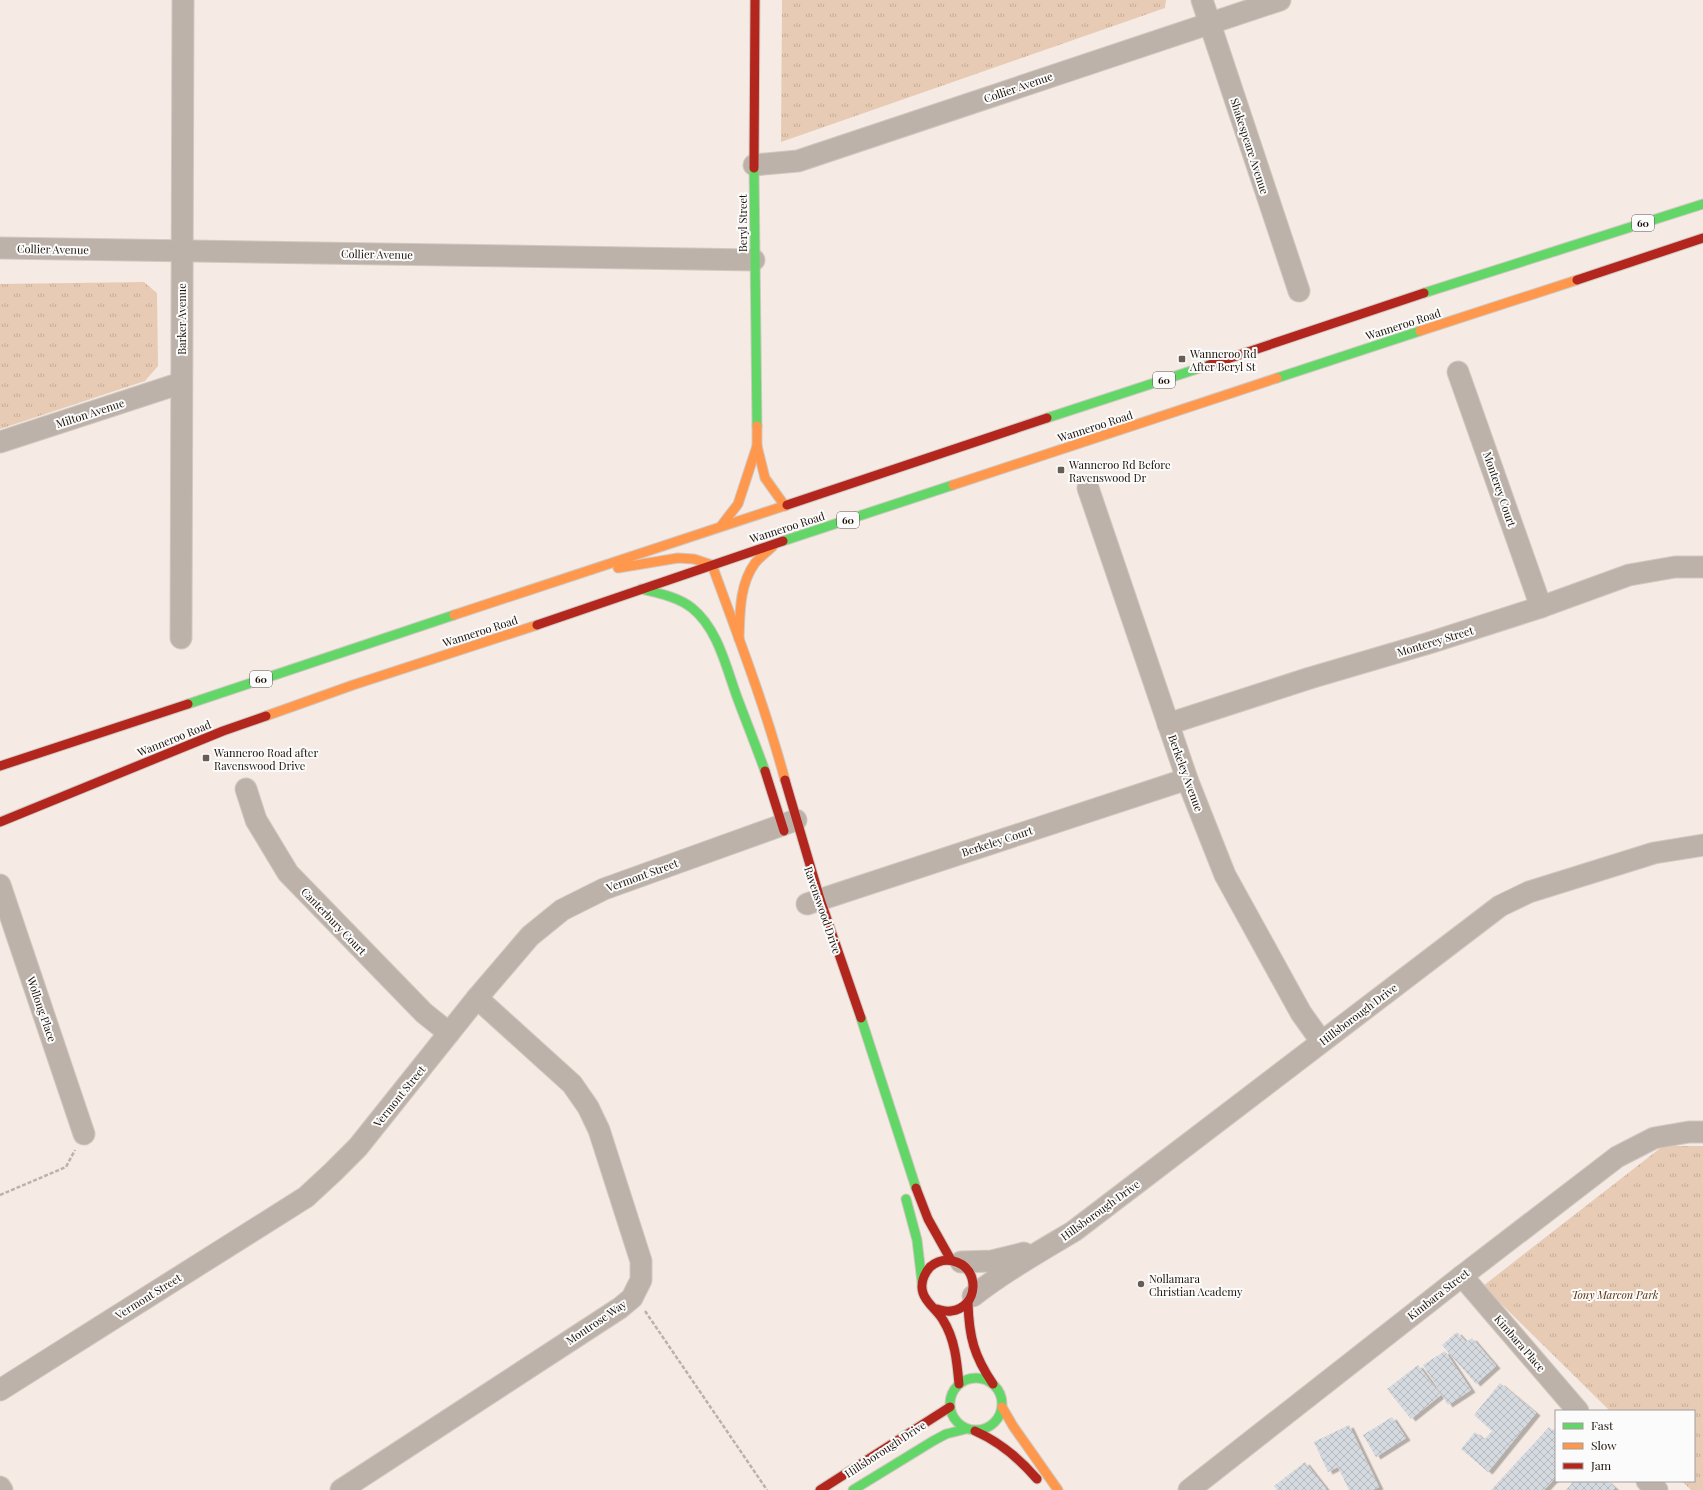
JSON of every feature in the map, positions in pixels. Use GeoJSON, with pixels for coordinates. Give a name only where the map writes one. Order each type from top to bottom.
{"type":"FeatureCollection","features":[{"type":"Feature","properties":{"kind":"main road","name":"Beryl Street"},"geometry":{"type":"LineString","coordinates":[[755,0],[754,260],[757,446],[765,478],[785,506]]}},
{"type":"Feature","properties":{"kind":"main road","name":"Wanneroo Road"},"geometry":{"type":"LineString","coordinates":[[0,766],[1480,275],[1703,204]]}},
{"type":"Feature","properties":{"kind":"main road","name":"Wanneroo Road"},"geometry":{"type":"LineString","coordinates":[[0,822],[223,731],[353,685],[1703,238]]}},
{"type":"Feature","properties":{"kind":"main road","name":"Beryl Street"},"geometry":{"type":"LineString","coordinates":[[721,526],[738,504],[757,446]]}},
{"type":"Feature","properties":{"kind":"main road"},"geometry":{"type":"LineString","coordinates":[[739,639],[741,609],[746,582],[753,566],[776,544]]}},
{"type":"Feature","properties":{"kind":"main road"},"geometry":{"type":"LineString","coordinates":[[579,574],[678,558],[694,559],[712,565]]}},
{"type":"Feature","properties":{"kind":"main road","name":"Ravenswood Drive"},"geometry":{"type":"LineString","coordinates":[[712,565],[756,683],[774,738],[789,828]]}},
{"type":"Feature","properties":{"kind":"main road","name":"Ravenswood Drive"},"geometry":{"type":"LineString","coordinates":[[641,589],[670,597],[691,607],[703,619],[714,638],[789,828],[811,903],[886,1092],[922,1206],[928,1219],[956,1261]]}},
{"type":"Feature","properties":{"kind":"main road"},"geometry":{"type":"LineString","coordinates":[[902,1188],[914,1226],[922,1265],[923,1293],[928,1302],[936,1309],[945,1323],[952,1340],[958,1364],[959,1384]]}},
{"type":"Feature","properties":{"kind":"main road"},"geometry":{"type":"LineString","coordinates":[[922,1282],[932,1265],[941,1260],[956,1261],[968,1268],[973,1277],[974,1286],[970,1300],[968,1331],[970,1343],[982,1367],[993,1384]]}},
{"type":"Feature","properties":{"kind":"main road"},"geometry":{"type":"LineString","coordinates":[[936,1309],[944,1312],[953,1312],[961,1309],[970,1300]]}},
{"type":"Feature","properties":{"kind":"main road"},"geometry":{"type":"LineString","coordinates":[[970,1430],[984,1429],[993,1424],[1000,1416],[1002,1398],[999,1390],[986,1379],[979,1378],[965,1380],[953,1390],[950,1398],[952,1416],[958,1424],[970,1430],[989,1436],[999,1442],[1024,1463],[1042,1486]]}},
{"type":"Feature","properties":{"kind":"main road","name":"Hillsborough Drive"},"geometry":{"type":"LineString","coordinates":[[820,1490],[950,1407]]}},
{"type":"Feature","properties":{"kind":"main road"},"geometry":{"type":"LineString","coordinates":[[1002,1407],[1013,1426],[1058,1490]]}},
{"type":"Feature","properties":{"kind":"main road","name":"Hillsborough Drive"},"geometry":{"type":"LineString","coordinates":[[853,1490],[946,1434],[970,1430]]}},
{"type":"Feature","properties":{"kind":"street","name":"Barker Avenue"},"geometry":{"type":"LineString","coordinates":[[181,638],[182,0]]}},
{"type":"Feature","properties":{"kind":"street","name":"Shakespeare Avenue"},"geometry":{"type":"LineString","coordinates":[[1202,0],[1299,291]]}},
{"type":"Feature","properties":{"kind":"street","name":"Collier Avenue"},"geometry":{"type":"LineString","coordinates":[[754,165],[798,161],[1280,0]]}},
{"type":"Feature","properties":{"kind":"street","name":"Collier Avenue"},"geometry":{"type":"LineString","coordinates":[[0,248],[754,260]]}},
{"type":"Feature","properties":{"kind":"street","name":"Monterey Court"},"geometry":{"type":"LineString","coordinates":[[1458,372],[1541,607]]}},
{"type":"Feature","properties":{"kind":"street","name":"Milton Avenue"},"geometry":{"type":"LineString","coordinates":[[0,442],[181,383]]}},
{"type":"Feature","properties":{"kind":"street","name":"Berkeley Avenue"},"geometry":{"type":"LineString","coordinates":[[1088,488],[1187,779],[1225,875],[1301,1013],[1321,1041]]}},
{"type":"Feature","properties":{"kind":"street","name":"Monterey Street"},"geometry":{"type":"LineString","coordinates":[[1168,724],[1310,678],[1429,643],[1541,607],[1629,575],[1675,567],[1703,567]]}},
{"type":"Feature","properties":{"kind":"street","name":"Berkeley Court"},"geometry":{"type":"LineString","coordinates":[[811,903],[1187,779]]}},
{"type":"Feature","properties":{"kind":"street","name":"Canterbury Court"},"geometry":{"type":"LineString","coordinates":[[246,789],[256,820],[288,873],[424,1013],[449,1033]]}},
{"type":"Feature","properties":{"kind":"street","name":"Vermont Street"},"geometry":{"type":"LineString","coordinates":[[0,1390],[306,1198],[358,1146],[477,998],[530,936],[562,910],[604,889],[789,828]]}},
{"type":"Feature","properties":{"kind":"street","name":"Hillsborough Drive"},"geometry":{"type":"LineString","coordinates":[[970,1300],[989,1283],[1044,1247],[1074,1231],[1321,1041],[1500,906],[1529,892],[1654,853],[1703,845]]}},
{"type":"Feature","properties":{"kind":"street","name":"Wollong Place"},"geometry":{"type":"LineString","coordinates":[[0,885],[84,1134]]}},
{"type":"Feature","properties":{"kind":"street","name":"Montrose Way"},"geometry":{"type":"LineString","coordinates":[[341,1490],[614,1312],[632,1298],[641,1280],[641,1261],[599,1130],[588,1107],[572,1084],[477,998]]}},
{"type":"Feature","properties":{"kind":"street","name":"Kimbara Street"},"geometry":{"type":"LineString","coordinates":[[1189,1490],[1462,1276],[1617,1157],[1654,1138],[1689,1132],[1703,1132]]}},
{"type":"Feature","properties":{"kind":"street","name":"Hillsborough Drive"},"geometry":{"type":"LineString","coordinates":[[956,1261],[992,1262],[1044,1247]]}},
{"type":"Feature","properties":{"kind":"street","name":"Kimbara Place"},"geometry":{"type":"LineString","coordinates":[[1462,1276],[1577,1410]]}},
{"type":"Feature","properties":{"kind":"street"},"geometry":{"type":"LineString","coordinates":[[1648,1482],[1657,1490]]}},
{"type":"Feature","properties":{"kind":"path"},"geometry":{"type":"LineString","coordinates":[[0,1195],[66,1167],[84,1134]]}},
{"type":"Feature","properties":{"kind":"path"},"geometry":{"type":"LineString","coordinates":[[632,1298],[651,1318],[767,1490]]}},
{"type":"Feature","properties":{"kind":"green space"},"geometry":{"type":"Polygon","coordinates":[[[782,0],[1166,0],[1165,8],[781,142],[782,0]]]}},
{"type":"Feature","properties":{"kind":"green space"},"geometry":{"type":"Polygon","coordinates":[[[144,282],[157,293],[158,366],[145,381],[0,429],[0,284],[144,282]]]}},
{"type":"Feature","properties":{"kind":"green space","name":"Tony Marcon Park"},"geometry":{"type":"Polygon","coordinates":[[[1663,1146],[1703,1146],[1703,1490],[1691,1490],[1683,1482],[1695,1482],[1695,1410],[1609,1410],[1483,1286],[1663,1146]]]}},
{"type":"Feature","properties":{"kind":"building"},"geometry":{"type":"Polygon","coordinates":[[[1457,1332],[1466,1342],[1472,1338],[1496,1366],[1476,1384],[1442,1345],[1457,1332]]]}},
{"type":"Feature","properties":{"kind":"building"},"geometry":{"type":"Polygon","coordinates":[[[1445,1351],[1471,1390],[1448,1405],[1423,1365],[1445,1351]]]}},
{"type":"Feature","properties":{"kind":"building"},"geometry":{"type":"Polygon","coordinates":[[[1418,1365],[1441,1395],[1411,1419],[1387,1389],[1418,1365]]]}},
{"type":"Feature","properties":{"kind":"building"},"geometry":{"type":"Polygon","coordinates":[[[1500,1383],[1536,1413],[1488,1472],[1461,1449],[1475,1432],[1484,1440],[1492,1431],[1474,1415],[1500,1383]]]}},
{"type":"Feature","properties":{"kind":"building"},"geometry":{"type":"Polygon","coordinates":[[[1392,1417],[1406,1438],[1376,1457],[1363,1435],[1392,1417]]]}},
{"type":"Feature","properties":{"kind":"building"},"geometry":{"type":"Polygon","coordinates":[[[1349,1425],[1379,1487],[1372,1490],[1349,1490],[1338,1467],[1328,1472],[1314,1442],[1349,1425]]]}},
{"type":"Feature","properties":{"kind":"building"},"geometry":{"type":"Polygon","coordinates":[[[1549,1427],[1555,1432],[1555,1478],[1544,1490],[1491,1490],[1549,1427]]]}},
{"type":"Feature","properties":{"kind":"building"},"geometry":{"type":"Polygon","coordinates":[[[1305,1462],[1327,1490],[1277,1490],[1274,1486],[1305,1462]]]}},
{"type":"Feature","properties":{"kind":"building"},"geometry":{"type":"Polygon","coordinates":[[[1573,1482],[1608,1482],[1615,1488],[1613,1490],[1566,1490],[1573,1482]]]}},
{"type":"Feature","properties":{"kind":"traffic: fast"},"geometry":{"type":"LineString","coordinates":[[754,168],[757,426]]}},
{"type":"Feature","properties":{"kind":"traffic: fast"},"geometry":{"type":"LineString","coordinates":[[1424,293],[1703,204]]}},
{"type":"Feature","properties":{"kind":"traffic: fast"},"geometry":{"type":"LineString","coordinates":[[1277,378],[1420,331]]}},
{"type":"Feature","properties":{"kind":"traffic: fast"},"geometry":{"type":"LineString","coordinates":[[1047,418],[1209,365]]}},
{"type":"Feature","properties":{"kind":"traffic: fast"},"geometry":{"type":"LineString","coordinates":[[783,541],[953,485]]}},
{"type":"Feature","properties":{"kind":"traffic: fast"},"geometry":{"type":"LineString","coordinates":[[641,589],[668,596],[686,604],[701,617],[715,637],[765,771]]}},
{"type":"Feature","properties":{"kind":"traffic: fast"},"geometry":{"type":"LineString","coordinates":[[188,704],[454,615]]}},
{"type":"Feature","properties":{"kind":"traffic: fast"},"geometry":{"type":"LineString","coordinates":[[861,1018],[916,1188]]}},
{"type":"Feature","properties":{"kind":"traffic: fast"},"geometry":{"type":"LineString","coordinates":[[906,1199],[917,1240],[922,1282]]}},
{"type":"Feature","properties":{"kind":"traffic: fast"},"geometry":{"type":"LineString","coordinates":[[971,1378],[981,1378],[995,1385],[1002,1399],[1002,1404],[1002,1409],[995,1423],[981,1430],[971,1430],[961,1426],[954,1419],[950,1409],[950,1399],[954,1389],[961,1382],[971,1378]]}},
{"type":"Feature","properties":{"kind":"traffic: fast"},"geometry":{"type":"LineString","coordinates":[[853,1490],[933,1441],[946,1434],[966,1429]]}},
{"type":"Feature","properties":{"kind":"traffic: slow"},"geometry":{"type":"LineString","coordinates":[[1420,331],[1577,280]]}},
{"type":"Feature","properties":{"kind":"traffic: slow"},"geometry":{"type":"LineString","coordinates":[[953,485],[1277,378]]}},
{"type":"Feature","properties":{"kind":"traffic: slow"},"geometry":{"type":"LineString","coordinates":[[757,426],[757,446],[765,478],[785,506]]}},
{"type":"Feature","properties":{"kind":"traffic: slow"},"geometry":{"type":"LineString","coordinates":[[721,526],[738,504],[757,446]]}},
{"type":"Feature","properties":{"kind":"traffic: slow"},"geometry":{"type":"LineString","coordinates":[[454,615],[787,505]]}},
{"type":"Feature","properties":{"kind":"traffic: slow"},"geometry":{"type":"LineString","coordinates":[[739,639],[741,600],[746,581],[755,563],[773,546]]}},
{"type":"Feature","properties":{"kind":"traffic: slow"},"geometry":{"type":"LineString","coordinates":[[618,568],[678,558],[694,559],[712,565],[760,698],[785,780]]}},
{"type":"Feature","properties":{"kind":"traffic: slow"},"geometry":{"type":"LineString","coordinates":[[266,716],[353,685],[537,625]]}},
{"type":"Feature","properties":{"kind":"traffic: slow"},"geometry":{"type":"LineString","coordinates":[[1002,1407],[1013,1426],[1058,1490]]}},
{"type":"Feature","properties":{"kind":"traffic: jam"},"geometry":{"type":"LineString","coordinates":[[754,168],[755,0]]}},
{"type":"Feature","properties":{"kind":"traffic: jam"},"geometry":{"type":"LineString","coordinates":[[1577,280],[1703,238]]}},
{"type":"Feature","properties":{"kind":"traffic: jam"},"geometry":{"type":"LineString","coordinates":[[1209,365],[1424,293]]}},
{"type":"Feature","properties":{"kind":"traffic: jam"},"geometry":{"type":"LineString","coordinates":[[787,505],[1047,418]]}},
{"type":"Feature","properties":{"kind":"traffic: jam"},"geometry":{"type":"LineString","coordinates":[[537,625],[783,541]]}},
{"type":"Feature","properties":{"kind":"traffic: jam"},"geometry":{"type":"LineString","coordinates":[[0,766],[188,704]]}},
{"type":"Feature","properties":{"kind":"traffic: jam"},"geometry":{"type":"LineString","coordinates":[[0,822],[223,731],[266,716]]}},
{"type":"Feature","properties":{"kind":"traffic: jam"},"geometry":{"type":"LineString","coordinates":[[765,771],[784,831]]}},
{"type":"Feature","properties":{"kind":"traffic: jam"},"geometry":{"type":"LineString","coordinates":[[785,780],[820,899],[861,1018]]}},
{"type":"Feature","properties":{"kind":"traffic: jam"},"geometry":{"type":"LineString","coordinates":[[916,1188],[928,1219],[951,1260]]}},
{"type":"Feature","properties":{"kind":"traffic: jam"},"geometry":{"type":"LineString","coordinates":[[936,1309],[951,1311],[960,1308],[967,1303],[973,1287],[972,1279],[968,1271],[962,1265],[947,1260],[935,1263],[926,1273],[922,1286],[924,1297],[938,1313],[947,1327],[953,1343],[959,1384]]}},
{"type":"Feature","properties":{"kind":"traffic: jam"},"geometry":{"type":"LineString","coordinates":[[968,1303],[971,1336],[974,1346],[981,1364],[993,1384]]}},
{"type":"Feature","properties":{"kind":"traffic: jam"},"geometry":{"type":"LineString","coordinates":[[820,1490],[950,1407]]}},
{"type":"Feature","properties":{"kind":"traffic: jam"},"geometry":{"type":"LineString","coordinates":[[975,1431],[993,1440],[1009,1451],[1037,1479]]}},
{"type":"Feature","properties":{"kind":"place","name":"Wanneroo Rd After Beryl St"},"geometry":{"type":"Point","coordinates":[1182,359]}},
{"type":"Feature","properties":{"kind":"place","name":"Wanneroo Rd Before Ravenswood Dr"},"geometry":{"type":"Point","coordinates":[1061,470]}},
{"type":"Feature","properties":{"kind":"place","name":"Wanneroo Road after Ravenswood Drive"},"geometry":{"type":"Point","coordinates":[206,758]}},
{"type":"Feature","properties":{"kind":"place","name":"Nollamara Christian Academy"},"geometry":{"type":"Point","coordinates":[1141,1284]}}]}
